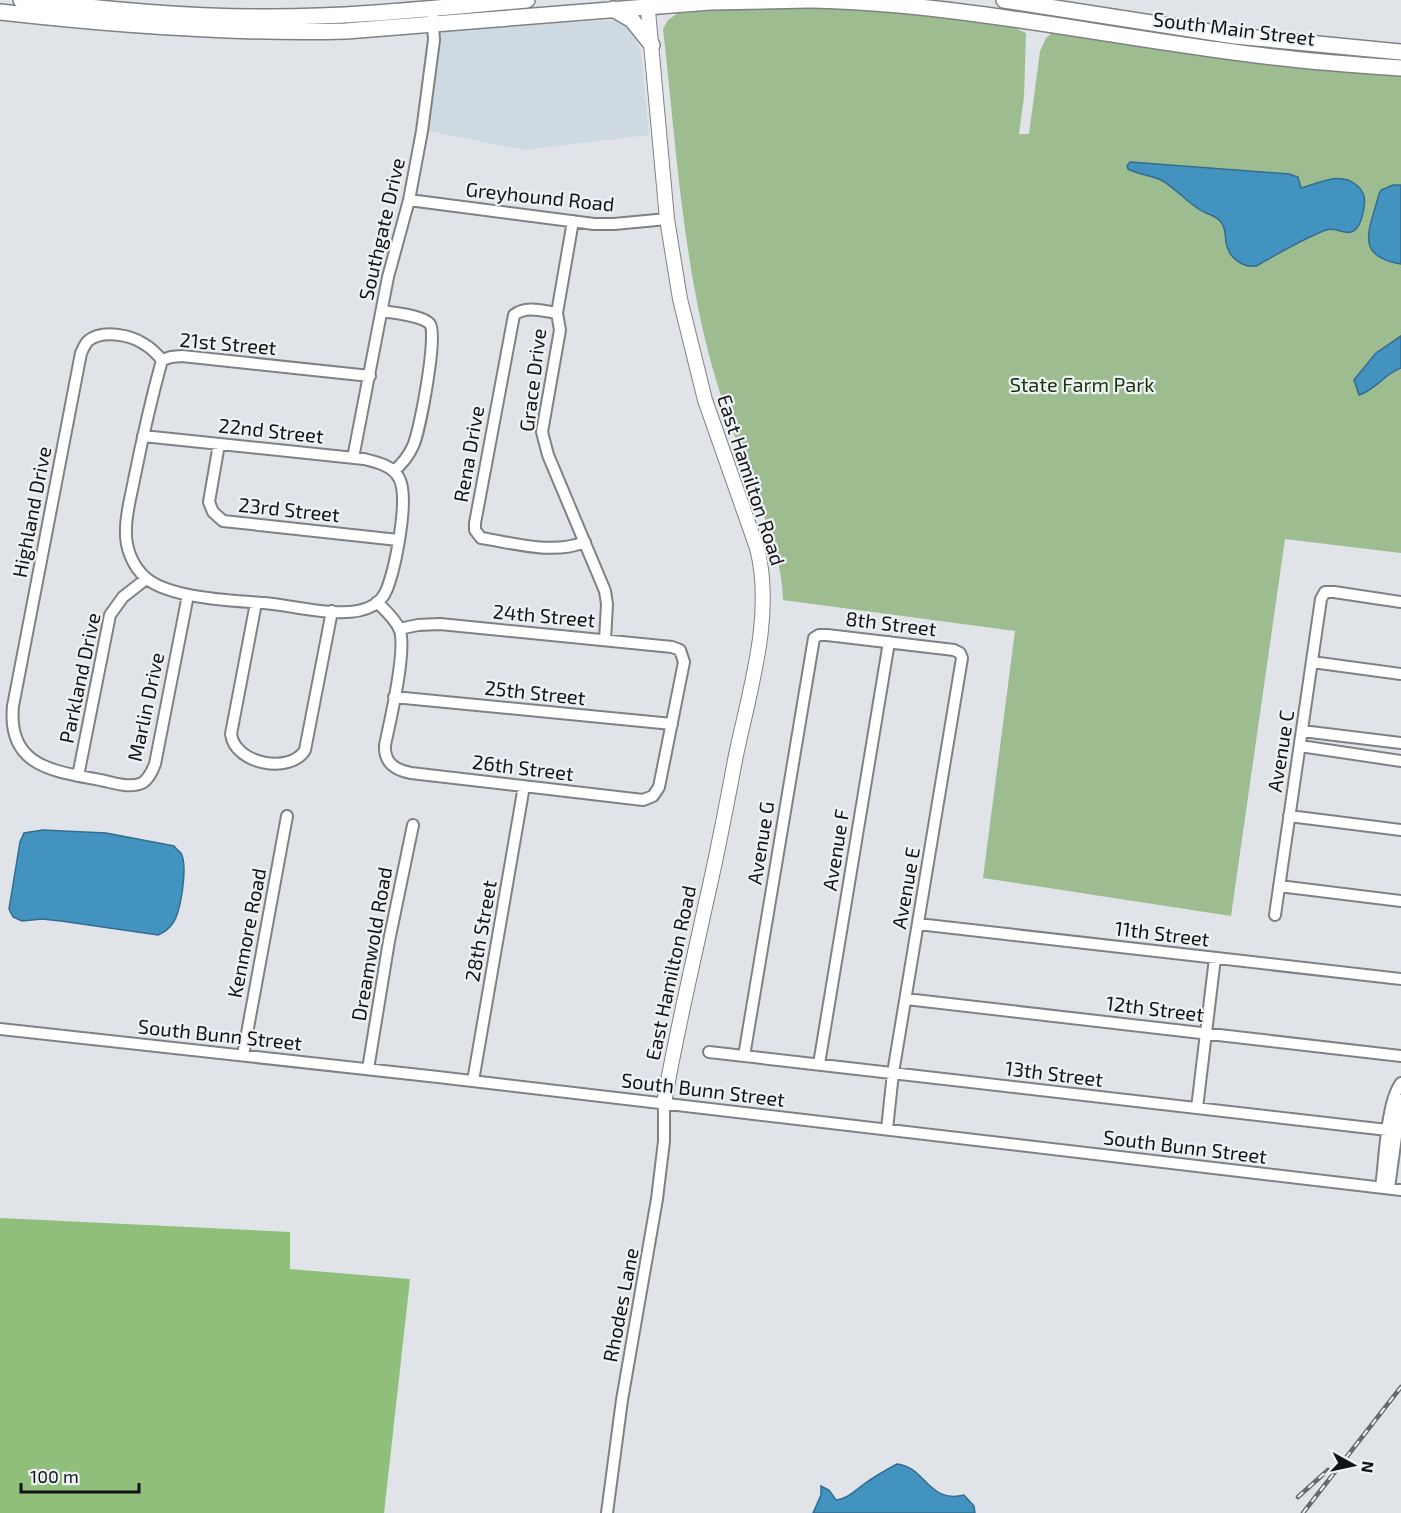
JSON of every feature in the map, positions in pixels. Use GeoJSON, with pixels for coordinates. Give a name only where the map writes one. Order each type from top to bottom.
{"type":"FeatureCollection","features":[{"type":"Feature","properties":{"kind":"highway"},"geometry":{"type":"LineString","coordinates":[[21,0],[174,14],[262,17],[359,14],[527,0]]}},
{"type":"Feature","properties":{"kind":"highway","name":"South Main Street"},"geometry":{"type":"LineString","coordinates":[[0,12],[172,29],[244,32],[346,31],[613,9],[648,3],[810,0],[928,7],[1217,50],[1401,68]]}},
{"type":"Feature","properties":{"kind":"highway","name":"South Main Street"},"geometry":{"type":"LineString","coordinates":[[1004,0],[1175,27],[1298,43],[1401,52]]}},
{"type":"Feature","properties":{"kind":"highway"},"geometry":{"type":"LineString","coordinates":[[613,9],[632,20],[652,45]]}},
{"type":"Feature","properties":{"kind":"highway"},"geometry":{"type":"LineString","coordinates":[[1297,59],[1298,43]]}},
{"type":"Feature","properties":{"kind":"main road","name":"East Hamilton Road"},"geometry":{"type":"LineString","coordinates":[[648,3],[667,219],[678,288],[690,346],[709,412],[757,548],[764,598],[751,682],[707,898],[675,1039],[664,1103]]}},
{"type":"Feature","properties":{"kind":"street","name":"Southgate Drive"},"geometry":{"type":"LineString","coordinates":[[353,458],[394,252],[409,200],[429,85],[434,40],[432,8]]}},
{"type":"Feature","properties":{"kind":"street","name":"Greyhound Road"},"geometry":{"type":"LineString","coordinates":[[409,200],[573,221],[614,224],[667,219]]}},
{"type":"Feature","properties":{"kind":"street","name":"Grace Drive"},"geometry":{"type":"LineString","coordinates":[[573,221],[557,313],[560,330],[542,432],[548,455],[605,591],[608,604],[605,640]]}},
{"type":"Feature","properties":{"kind":"street","name":"Rena Drive"},"geometry":{"type":"LineString","coordinates":[[557,313],[527,309],[514,315],[475,530],[481,538],[552,548],[573,547],[585,542]]}},
{"type":"Feature","properties":{"kind":"street"},"geometry":{"type":"LineString","coordinates":[[162,360],[143,436],[126,529],[131,558],[146,579],[188,596],[332,611],[356,611],[371,607],[378,602],[387,589],[402,519],[404,495],[402,484],[394,471],[413,445],[432,349],[433,330],[429,323],[423,319],[382,311]]}},
{"type":"Feature","properties":{"kind":"street","name":"21st Street"},"geometry":{"type":"LineString","coordinates":[[92,339],[110,335],[136,339],[150,347],[162,360],[182,356],[370,376]]}},
{"type":"Feature","properties":{"kind":"street","name":"Highland Drive"},"geometry":{"type":"LineString","coordinates":[[14,731],[13,706],[77,368],[86,343],[92,339]]}},
{"type":"Feature","properties":{"kind":"street","name":"22nd Street"},"geometry":{"type":"LineString","coordinates":[[143,436],[353,458],[377,462],[394,471]]}},
{"type":"Feature","properties":{"kind":"street","name":"23rd Street"},"geometry":{"type":"LineString","coordinates":[[219,444],[209,502],[213,512],[223,521],[398,540]]}},
{"type":"Feature","properties":{"kind":"street","name":"Parkland Drive"},"geometry":{"type":"LineString","coordinates":[[78,776],[110,615],[123,597],[146,579]]}},
{"type":"Feature","properties":{"kind":"street","name":"Avenue C"},"geometry":{"type":"LineString","coordinates":[[1275,915],[1321,599],[1325,592],[1401,602]]}},
{"type":"Feature","properties":{"kind":"street","name":"Marlin Drive"},"geometry":{"type":"LineString","coordinates":[[14,731],[21,747],[39,765],[57,773],[131,785],[142,782],[151,774],[155,764],[188,596]]}},
{"type":"Feature","properties":{"kind":"street"},"geometry":{"type":"LineString","coordinates":[[378,602],[399,629],[400,657],[394,697]]}},
{"type":"Feature","properties":{"kind":"street"},"geometry":{"type":"LineString","coordinates":[[256,603],[231,734],[237,749],[244,756],[253,760],[281,763],[298,759],[305,750],[332,611]]}},
{"type":"Feature","properties":{"kind":"street","name":"24th Street"},"geometry":{"type":"LineString","coordinates":[[399,629],[440,624],[672,647],[682,654],[684,662],[672,724]]}},
{"type":"Feature","properties":{"kind":"street","name":"8th Street"},"geometry":{"type":"LineString","coordinates":[[816,636],[827,634],[954,650],[961,653]]}},
{"type":"Feature","properties":{"kind":"street","name":"Avenue G"},"geometry":{"type":"LineString","coordinates":[[744,1056],[816,636]]}},
{"type":"Feature","properties":{"kind":"street","name":"Avenue F"},"geometry":{"type":"LineString","coordinates":[[819,1064],[889,642]]}},
{"type":"Feature","properties":{"kind":"street","name":"Avenue E"},"geometry":{"type":"LineString","coordinates":[[887,1130],[893,1073],[961,653]]}},
{"type":"Feature","properties":{"kind":"street"},"geometry":{"type":"LineString","coordinates":[[1312,662],[1401,674]]}},
{"type":"Feature","properties":{"kind":"street","name":"25th Street"},"geometry":{"type":"LineString","coordinates":[[394,697],[672,724]]}},
{"type":"Feature","properties":{"kind":"street","name":"26th Street"},"geometry":{"type":"LineString","coordinates":[[394,697],[385,745],[390,765],[398,771],[643,800],[653,796],[658,788],[672,724]]}},
{"type":"Feature","properties":{"kind":"street"},"geometry":{"type":"LineString","coordinates":[[1302,731],[1401,743]]}},
{"type":"Feature","properties":{"kind":"street"},"geometry":{"type":"LineString","coordinates":[[1300,746],[1401,761]]}},
{"type":"Feature","properties":{"kind":"street","name":"28th Street"},"geometry":{"type":"LineString","coordinates":[[473,1081],[524,786]]}},
{"type":"Feature","properties":{"kind":"street","name":"Kenmore Road"},"geometry":{"type":"LineString","coordinates":[[243,1055],[287,816]]}},
{"type":"Feature","properties":{"kind":"street"},"geometry":{"type":"LineString","coordinates":[[1289,816],[1401,830]]}},
{"type":"Feature","properties":{"kind":"street","name":"Dreamwold Road"},"geometry":{"type":"LineString","coordinates":[[368,1069],[389,941],[413,825]]}},
{"type":"Feature","properties":{"kind":"street"},"geometry":{"type":"LineString","coordinates":[[1279,886],[1401,901]]}},
{"type":"Feature","properties":{"kind":"street","name":"11th Street"},"geometry":{"type":"LineString","coordinates":[[918,924],[1401,979]]}},
{"type":"Feature","properties":{"kind":"street"},"geometry":{"type":"LineString","coordinates":[[1197,1108],[1215,958]]}},
{"type":"Feature","properties":{"kind":"street","name":"12th Street"},"geometry":{"type":"LineString","coordinates":[[906,999],[1401,1056]]}},
{"type":"Feature","properties":{"kind":"street","name":"South Bunn Street"},"geometry":{"type":"LineString","coordinates":[[0,1029],[473,1081],[1390,1189]]}},
{"type":"Feature","properties":{"kind":"street","name":"13th Street"},"geometry":{"type":"LineString","coordinates":[[709,1052],[1392,1130]]}},
{"type":"Feature","properties":{"kind":"street"},"geometry":{"type":"LineString","coordinates":[[1390,1189],[1392,1100],[1401,1083]]}},
{"type":"Feature","properties":{"kind":"street"},"geometry":{"type":"LineString","coordinates":[[1392,1130],[1401,1100]]}},
{"type":"Feature","properties":{"kind":"street","name":"Rhodes Lane"},"geometry":{"type":"LineString","coordinates":[[607,1513],[623,1390],[657,1198],[664,1142],[664,1103]]}},
{"type":"Feature","properties":{"kind":"shaded area"},"geometry":{"type":"Polygon","coordinates":[[[616,20],[632,28],[641,52],[649,135],[524,150],[428,131],[440,35],[447,29],[616,20]]]}},
{"type":"Feature","properties":{"kind":"green space","name":"State Farm Park"},"geometry":{"type":"Polygon","coordinates":[[[781,6],[903,12],[1013,27],[1026,33],[1024,97],[1019,134],[1029,134],[1040,51],[1046,38],[1053,32],[1401,73],[1401,553],[1285,539],[1231,916],[983,878],[1015,631],[783,600],[774,544],[732,429],[702,325],[681,199],[663,29],[668,20],[678,13],[781,6]]]}},
{"type":"Feature","properties":{"kind":"green space"},"geometry":{"type":"Polygon","coordinates":[[[0,1218],[290,1232],[290,1269],[410,1279],[384,1513],[0,1513],[0,1218]]]}},
{"type":"Feature","properties":{"kind":"water"},"geometry":{"type":"Polygon","coordinates":[[[1130,162],[1289,174],[1298,177],[1301,188],[1332,179],[1345,179],[1356,185],[1363,194],[1365,200],[1363,213],[1359,224],[1353,231],[1326,230],[1256,266],[1246,265],[1233,257],[1227,247],[1224,228],[1218,219],[1202,211],[1163,181],[1128,169],[1130,162]]]}},
{"type":"Feature","properties":{"kind":"water"},"geometry":{"type":"Polygon","coordinates":[[[1393,185],[1401,185],[1401,264],[1376,255],[1369,239],[1369,229],[1379,194],[1381,190],[1393,185]]]}},
{"type":"Feature","properties":{"kind":"water"},"geometry":{"type":"Polygon","coordinates":[[[1401,336],[1401,368],[1359,395],[1354,380],[1376,353],[1401,336]]]}},
{"type":"Feature","properties":{"kind":"water"},"geometry":{"type":"Polygon","coordinates":[[[43,830],[106,833],[174,846],[183,859],[184,878],[179,909],[171,925],[158,935],[42,919],[22,921],[13,917],[9,909],[20,842],[24,833],[43,830]]]}},
{"type":"Feature","properties":{"kind":"water"},"geometry":{"type":"Polygon","coordinates":[[[897,1464],[915,1471],[942,1494],[964,1495],[974,1506],[975,1513],[813,1513],[821,1495],[821,1486],[829,1490],[836,1500],[840,1499],[897,1464]]]}},
{"type":"Feature","properties":{"kind":"railway"},"geometry":{"type":"LineString","coordinates":[[1303,1513],[1401,1387]]}},
{"type":"Feature","properties":{"kind":"railway"},"geometry":{"type":"LineString","coordinates":[[1298,1497],[1328,1470]]}}]}
